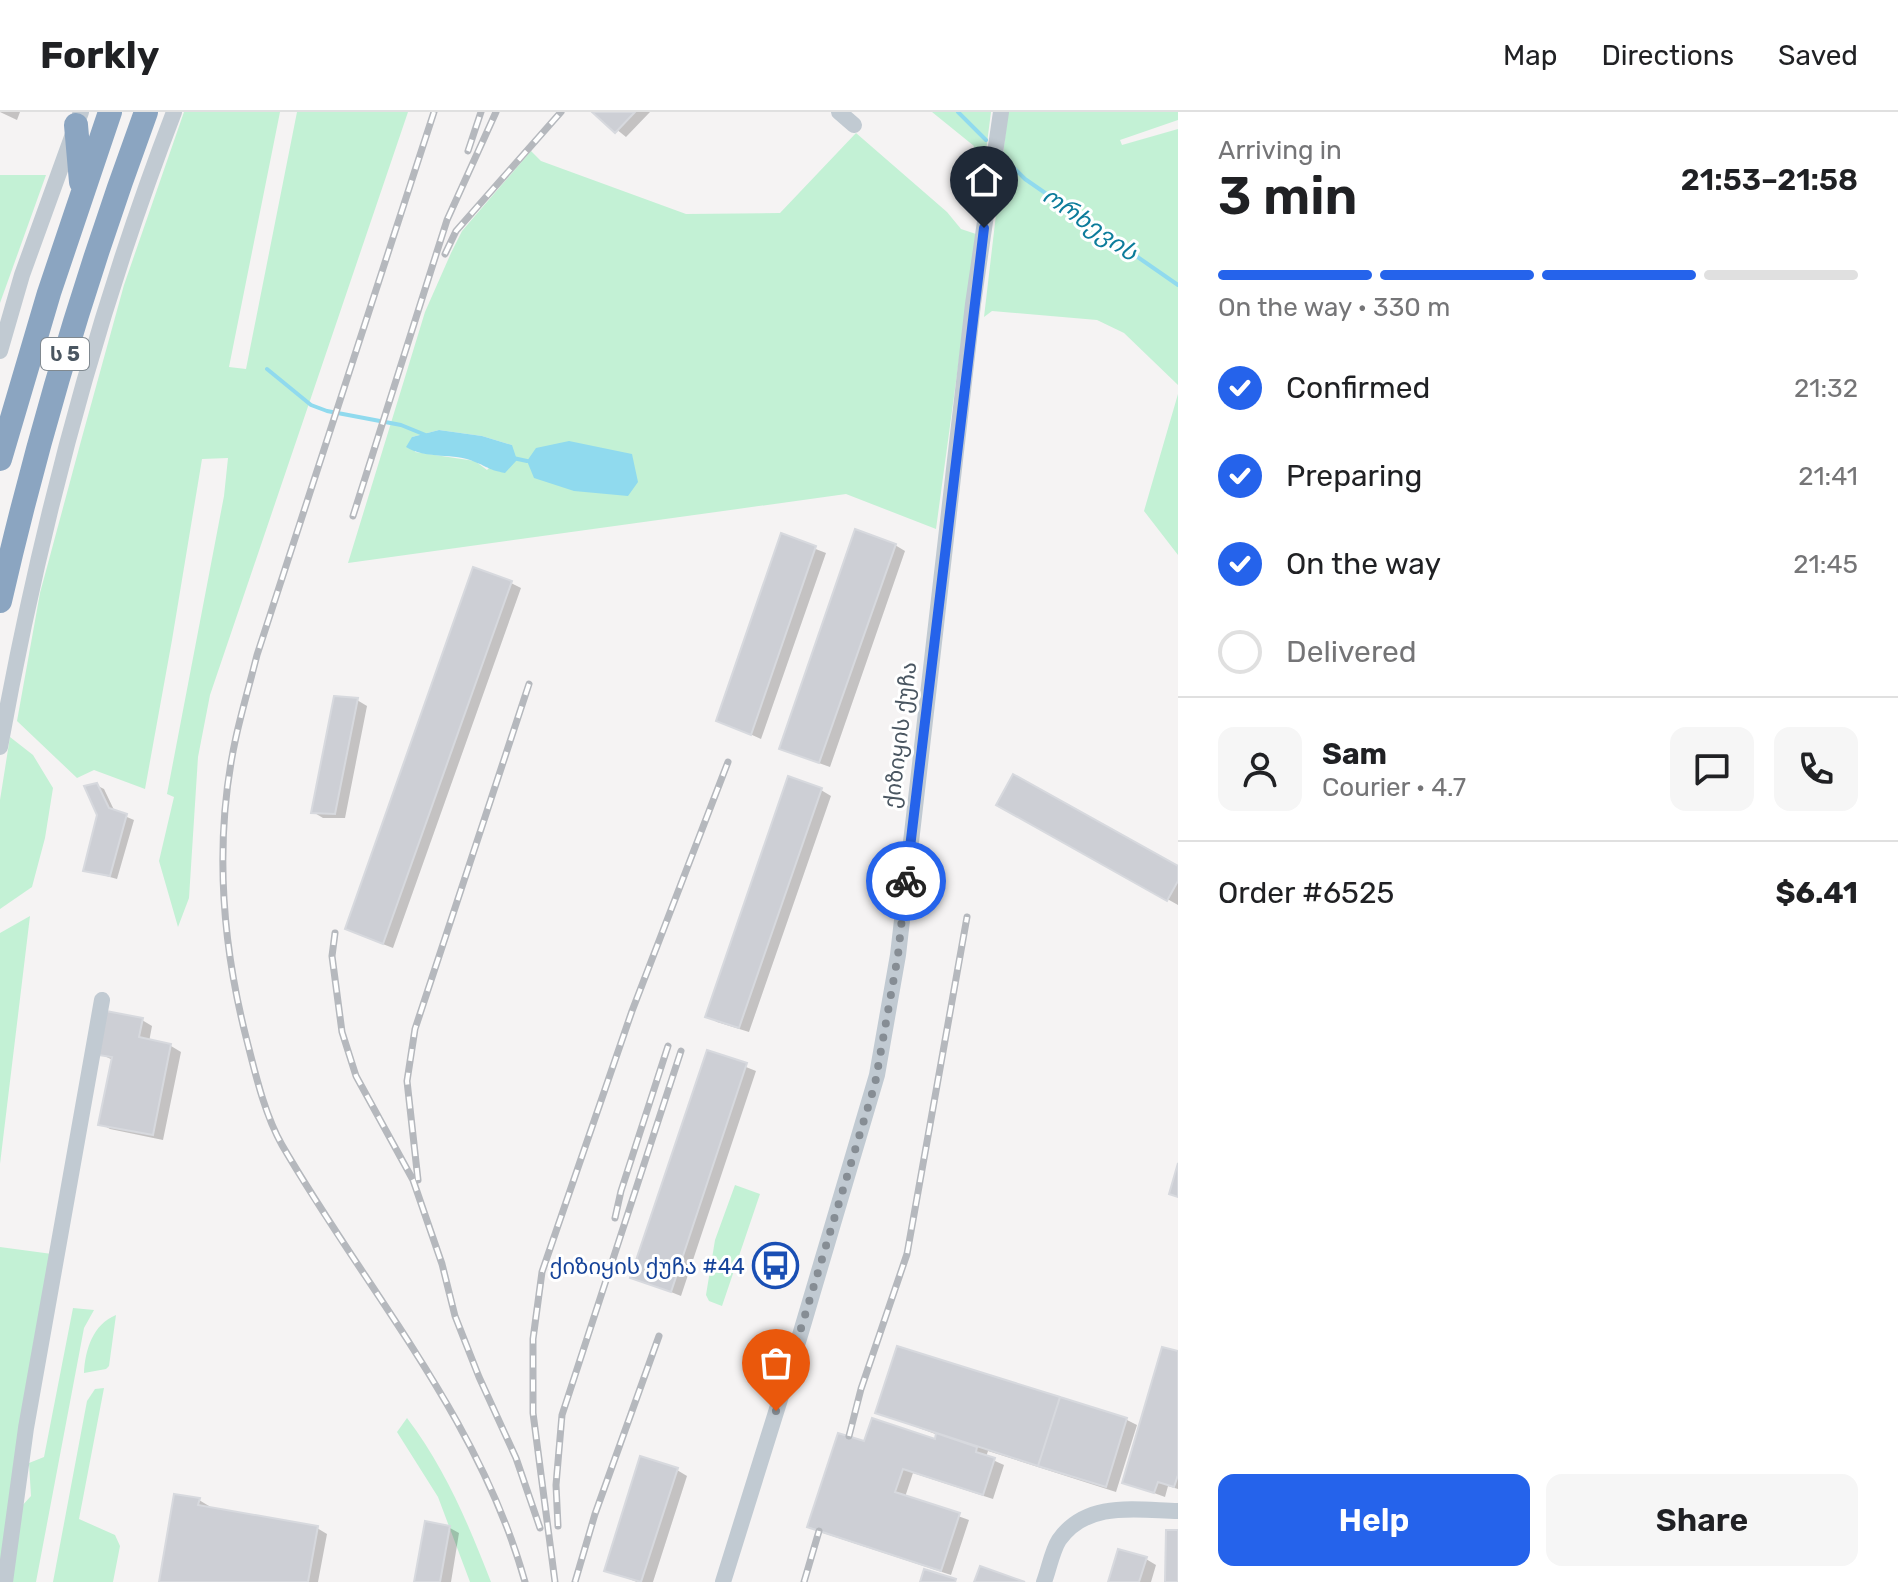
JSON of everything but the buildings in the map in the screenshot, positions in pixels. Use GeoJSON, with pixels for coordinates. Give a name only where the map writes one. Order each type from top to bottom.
{"type":"FeatureCollection","features":[{"type":"Feature","properties":{"kind":"highway","name":"ს 5"},"geometry":{"type":"LineString","coordinates":[[0,459],[82,188],[110,112]]}},
{"type":"Feature","properties":{"kind":"highway","name":"ს 5"},"geometry":{"type":"LineString","coordinates":[[0,601],[50,403],[146,112]]}},
{"type":"Feature","properties":{"kind":"highway"},"geometry":{"type":"LineString","coordinates":[[79,118],[82,188]]}},
{"type":"Feature","properties":{"kind":"street"},"geometry":{"type":"LineString","coordinates":[[0,747],[33,583],[65,452],[112,287],[174,112]]}},
{"type":"Feature","properties":{"kind":"street"},"geometry":{"type":"LineString","coordinates":[[839,112],[854,125]]}},
{"type":"Feature","properties":{"kind":"street","name":"ქიზიყის ქუჩა"},"geometry":{"type":"LineString","coordinates":[[723,1582],[877,1075],[898,955],[970,335],[1001,112]]}},
{"type":"Feature","properties":{"kind":"street"},"geometry":{"type":"LineString","coordinates":[[0,351],[22,275],[79,118]]}},
{"type":"Feature","properties":{"kind":"street"},"geometry":{"type":"LineString","coordinates":[[5,1582],[26,1428],[102,1000]]}},
{"type":"Feature","properties":{"kind":"street"},"geometry":{"type":"LineString","coordinates":[[1044,1582],[1059,1540],[1087,1516],[1103,1509],[1178,1511]]}},
{"type":"Feature","properties":{"kind":"green space"},"geometry":{"type":"Polygon","coordinates":[[[184,112],[280,112],[229,367],[246,369],[297,112],[408,112],[210,695],[198,757],[189,898],[178,927],[159,861],[174,797],[167,794],[224,496],[228,458],[202,459],[145,789],[94,770],[77,778],[17,721],[40,593],[81,441],[124,285],[184,112]]]}},
{"type":"Feature","properties":{"kind":"green space"},"geometry":{"type":"Polygon","coordinates":[[[932,112],[991,112],[979,205],[962,204],[974,146],[932,112]]]}},
{"type":"Feature","properties":{"kind":"green space"},"geometry":{"type":"Polygon","coordinates":[[[1008,112],[1178,112],[1178,120],[1120,140],[1122,145],[1178,129],[1178,385],[1124,333],[1097,320],[992,311],[984,317],[1008,112]]]}},
{"type":"Feature","properties":{"kind":"green space"},"geometry":{"type":"Polygon","coordinates":[[[856,133],[947,212],[961,229],[976,234],[936,529],[846,494],[348,563],[425,312],[451,253],[462,231],[531,151],[541,161],[686,214],[780,213],[856,133]],[[439,430],[412,437],[415,452],[475,461],[487,470],[512,445],[482,436],[439,430]]]}},
{"type":"Feature","properties":{"kind":"green space"},"geometry":{"type":"Polygon","coordinates":[[[0,175],[46,175],[0,303],[0,175]]]}},
{"type":"Feature","properties":{"kind":"green space"},"geometry":{"type":"Polygon","coordinates":[[[1178,394],[1178,555],[1144,511],[1178,394]]]}},
{"type":"Feature","properties":{"kind":"green space"},"geometry":{"type":"Polygon","coordinates":[[[10,737],[33,755],[53,788],[45,838],[32,887],[0,909],[0,800],[10,737]]]}},
{"type":"Feature","properties":{"kind":"green space"},"geometry":{"type":"Polygon","coordinates":[[[30,916],[0,1164],[0,933],[30,916]]]}},
{"type":"Feature","properties":{"kind":"green space"},"geometry":{"type":"Polygon","coordinates":[[[735,1185],[760,1194],[722,1306],[709,1301],[706,1295],[715,1240],[735,1185]]]}},
{"type":"Feature","properties":{"kind":"green space"},"geometry":{"type":"Polygon","coordinates":[[[0,1247],[52,1254],[0,1573],[0,1247]]]}},
{"type":"Feature","properties":{"kind":"green space"},"geometry":{"type":"Polygon","coordinates":[[[73,1308],[94,1310],[84,1328],[36,1582],[11,1582],[20,1508],[31,1496],[29,1463],[44,1457],[73,1308]]]}},
{"type":"Feature","properties":{"kind":"green space"},"geometry":{"type":"Polygon","coordinates":[[[116,1315],[109,1366],[84,1373],[86,1356],[96,1331],[116,1315]]]}},
{"type":"Feature","properties":{"kind":"green space"},"geometry":{"type":"Polygon","coordinates":[[[104,1388],[79,1519],[115,1535],[120,1546],[113,1582],[53,1582],[87,1401],[95,1389],[104,1388]]]}},
{"type":"Feature","properties":{"kind":"green space"},"geometry":{"type":"Polygon","coordinates":[[[407,1418],[433,1456],[455,1497],[491,1582],[470,1582],[438,1497],[397,1432],[407,1418]]]}},
{"type":"Feature","properties":{"kind":"water"},"geometry":{"type":"Polygon","coordinates":[[[439,430],[482,436],[512,445],[517,460],[505,473],[467,459],[423,453],[406,447],[412,437],[439,430]]]}},
{"type":"Feature","properties":{"kind":"water"},"geometry":{"type":"Polygon","coordinates":[[[569,441],[632,454],[638,482],[628,496],[574,491],[534,478],[527,461],[536,448],[569,441]]]}},
{"type":"Feature","properties":{"kind":"waterway","name":"ორხევის"},"geometry":{"type":"LineString","coordinates":[[958,112],[986,140]]}},
{"type":"Feature","properties":{"kind":"waterway","name":"ორხევის"},"geometry":{"type":"LineString","coordinates":[[1006,160],[1025,179],[1178,285]]}},
{"type":"Feature","properties":{"kind":"waterway"},"geometry":{"type":"LineString","coordinates":[[267,369],[311,405],[401,425],[428,436]]}},
{"type":"Feature","properties":{"kind":"waterway"},"geometry":{"type":"LineString","coordinates":[[513,458],[527,461]]}},
{"type":"Feature","properties":{"kind":"railway"},"geometry":{"type":"LineString","coordinates":[[434,112],[257,655],[229,775],[223,887],[237,1000],[270,1120],[315,1199],[450,1409],[505,1522],[525,1582]]}},
{"type":"Feature","properties":{"kind":"railway"},"geometry":{"type":"LineString","coordinates":[[468,151],[481,112]]}},
{"type":"Feature","properties":{"kind":"railway"},"geometry":{"type":"LineString","coordinates":[[353,516],[447,220],[496,112]]}},
{"type":"Feature","properties":{"kind":"railway"},"geometry":{"type":"LineString","coordinates":[[445,254],[456,231],[561,112]]}},
{"type":"Feature","properties":{"kind":"railway"},"geometry":{"type":"LineString","coordinates":[[418,1180],[407,1081],[415,1029],[529,684]]}},
{"type":"Feature","properties":{"kind":"railway"},"geometry":{"type":"LineString","coordinates":[[555,1582],[533,1413],[533,1339],[542,1272],[632,1011],[728,762]]}},
{"type":"Feature","properties":{"kind":"railway"},"geometry":{"type":"LineString","coordinates":[[849,1436],[861,1389],[907,1254],[967,917]]}},
{"type":"Feature","properties":{"kind":"railway"},"geometry":{"type":"LineString","coordinates":[[335,933],[332,956],[342,1032],[356,1076],[413,1180],[442,1264],[455,1316],[516,1458],[540,1528]]}},
{"type":"Feature","properties":{"kind":"railway"},"geometry":{"type":"LineString","coordinates":[[615,1218],[668,1046]]}},
{"type":"Feature","properties":{"kind":"railway"},"geometry":{"type":"LineString","coordinates":[[558,1526],[556,1485],[562,1415],[681,1051]]}},
{"type":"Feature","properties":{"kind":"railway"},"geometry":{"type":"LineString","coordinates":[[575,1582],[595,1514],[659,1336]]}},
{"type":"Feature","properties":{"kind":"railway"},"geometry":{"type":"LineString","coordinates":[[804,1582],[819,1531]]}},
{"type":"Feature","properties":{"kind":"way so far"},"geometry":{"type":"LineString","coordinates":[[776,1411],[875,1084],[898,955],[906,881]]}},
{"type":"Feature","properties":{"kind":"place","name":"ქიზიყის ქუჩა #44"},"geometry":{"type":"Point","coordinates":[776,1266]}},
{"type":"Feature","properties":{"kind":"route"},"geometry":{"type":"LineString","coordinates":[[906,881],[984,228]]}}]}
